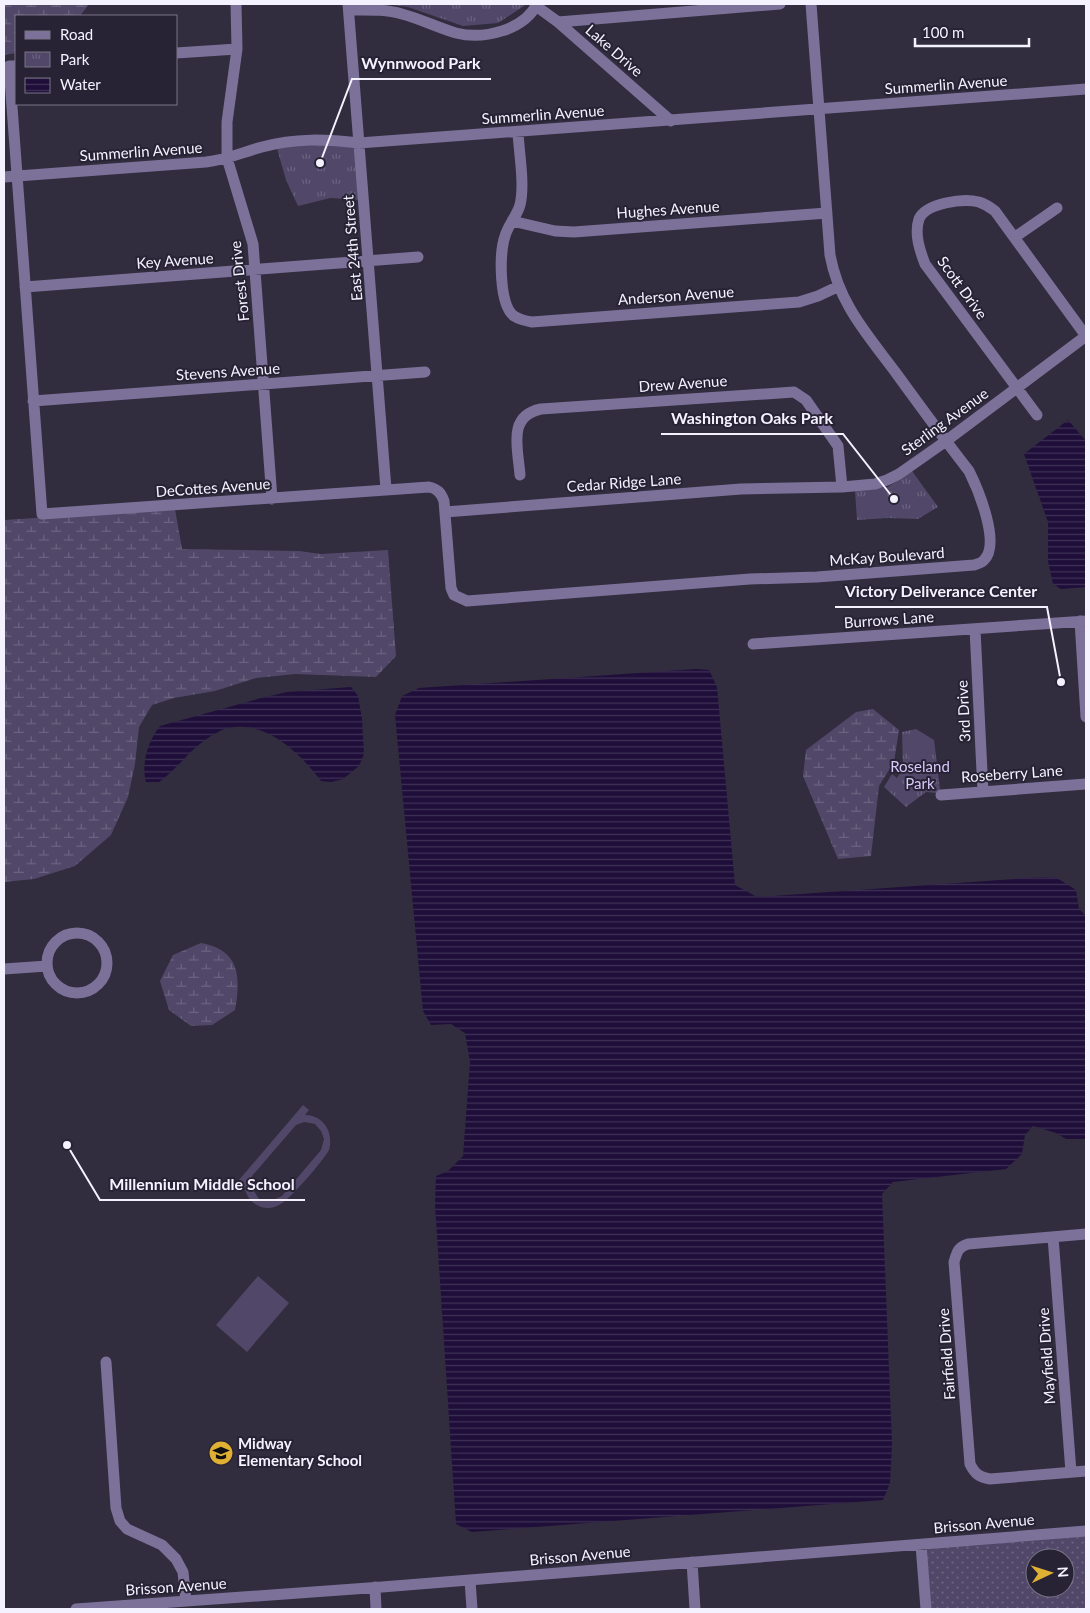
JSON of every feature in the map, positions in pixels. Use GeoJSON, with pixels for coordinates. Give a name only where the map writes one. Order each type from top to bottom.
{"type":"FeatureCollection","features":[{"type":"Feature","properties":{"kind":"street","name":"Forest Drive"},"geometry":{"type":"LineString","coordinates":[[236,4],[237,49],[227,122],[227,158],[253,244],[272,499]]}},
{"type":"Feature","properties":{"kind":"street"},"geometry":{"type":"LineString","coordinates":[[558,22],[780,4]]}},
{"type":"Feature","properties":{"kind":"street","name":"McKay Boulevard"},"geometry":{"type":"LineString","coordinates":[[386,489],[422,486],[436,489],[441,494],[444,501],[450,588],[454,595],[467,601],[750,579],[816,577],[974,565],[984,561],[989,554],[991,546],[990,534],[978,488],[969,471],[854,316],[837,287],[830,255],[811,4]]}},
{"type":"Feature","properties":{"kind":"street"},"geometry":{"type":"LineString","coordinates":[[348,7],[401,13],[458,34],[477,35],[506,30],[524,21],[537,5]]}},
{"type":"Feature","properties":{"kind":"street","name":"Lake Drive"},"geometry":{"type":"LineString","coordinates":[[537,5],[671,120]]}},
{"type":"Feature","properties":{"kind":"street","name":"East 24th Street"},"geometry":{"type":"LineString","coordinates":[[348,7],[386,489]]}},
{"type":"Feature","properties":{"kind":"street"},"geometry":{"type":"LineString","coordinates":[[178,53],[237,49]]}},
{"type":"Feature","properties":{"kind":"street"},"geometry":{"type":"LineString","coordinates":[[13,66],[17,176],[33,401]]}},
{"type":"Feature","properties":{"kind":"street","name":"Summerlin Avenue"},"geometry":{"type":"LineString","coordinates":[[4,177],[206,162],[227,158],[262,147],[300,140],[335,140],[359,143],[1086,89]]}},
{"type":"Feature","properties":{"kind":"street"},"geometry":{"type":"LineString","coordinates":[[512,221],[520,205],[518,132]]}},
{"type":"Feature","properties":{"kind":"street","name":"Scott Drive"},"geometry":{"type":"LineString","coordinates":[[1037,415],[925,264],[919,243],[919,220],[926,210],[936,205],[976,201],[995,211],[1086,336]]}},
{"type":"Feature","properties":{"kind":"street"},"geometry":{"type":"LineString","coordinates":[[1015,237],[1057,208]]}},
{"type":"Feature","properties":{"kind":"street","name":"Hughes Avenue"},"geometry":{"type":"LineString","coordinates":[[512,221],[555,231],[574,232],[827,213]]}},
{"type":"Feature","properties":{"kind":"street","name":"Anderson Avenue"},"geometry":{"type":"LineString","coordinates":[[512,221],[505,235],[502,250],[505,301],[514,316],[523,321],[532,322],[808,300],[837,287]]}},
{"type":"Feature","properties":{"kind":"street","name":"Key Avenue"},"geometry":{"type":"LineString","coordinates":[[25,287],[418,257]]}},
{"type":"Feature","properties":{"kind":"street","name":"Sterling Avenue"},"geometry":{"type":"LineString","coordinates":[[805,489],[875,484],[899,474],[1086,336]]}},
{"type":"Feature","properties":{"kind":"street","name":"Stevens Avenue"},"geometry":{"type":"LineString","coordinates":[[33,401],[425,372]]}},
{"type":"Feature","properties":{"kind":"street","name":"Drew Avenue"},"geometry":{"type":"LineString","coordinates":[[520,475],[518,427],[521,420],[533,410],[794,392],[806,400],[838,446],[842,487]]}},
{"type":"Feature","properties":{"kind":"street","name":"DeCottes Avenue"},"geometry":{"type":"LineString","coordinates":[[33,401],[42,514],[272,499],[386,489]]}},
{"type":"Feature","properties":{"kind":"street","name":"Cedar Ridge Lane"},"geometry":{"type":"LineString","coordinates":[[445,512],[741,489],[805,489]]}},
{"type":"Feature","properties":{"kind":"street"},"geometry":{"type":"LineString","coordinates":[[1083,621],[1086,717]]}},
{"type":"Feature","properties":{"kind":"street","name":"Burrows Lane"},"geometry":{"type":"LineString","coordinates":[[754,644],[1083,621]]}},
{"type":"Feature","properties":{"kind":"street","name":"3rd Drive"},"geometry":{"type":"LineString","coordinates":[[975,629],[983,792]]}},
{"type":"Feature","properties":{"kind":"street","name":"Roseberry Lane"},"geometry":{"type":"LineString","coordinates":[[941,795],[1086,784]]}},
{"type":"Feature","properties":{"kind":"street"},"geometry":{"type":"LineString","coordinates":[[75,932],[86,934],[96,940],[104,949],[107,960],[106,972],[100,982],[90,990],[79,993],[68,991],[57,985],[50,976],[47,966],[49,953],[54,943],[64,936],[75,932]]}},
{"type":"Feature","properties":{"kind":"street"},"geometry":{"type":"LineString","coordinates":[[4,969],[47,966]]}},
{"type":"Feature","properties":{"kind":"street","name":"Fairfield Drive"},"geometry":{"type":"LineString","coordinates":[[1086,1234],[968,1244],[962,1246],[957,1251],[954,1262],[970,1464],[975,1473],[980,1477],[990,1479],[1086,1471]]}},
{"type":"Feature","properties":{"kind":"street","name":"Mayfield Drive"},"geometry":{"type":"LineString","coordinates":[[1053,1237],[1072,1472]]}},
{"type":"Feature","properties":{"kind":"street"},"geometry":{"type":"LineString","coordinates":[[106,1362],[116,1508],[120,1521],[126,1528],[162,1545],[176,1559],[183,1572],[190,1604]]}},
{"type":"Feature","properties":{"kind":"street","name":"Brisson Avenue"},"geometry":{"type":"LineString","coordinates":[[76,1609],[190,1604],[375,1587],[1086,1531]]}},
{"type":"Feature","properties":{"kind":"street"},"geometry":{"type":"LineString","coordinates":[[921,1545],[926,1609]]}},
{"type":"Feature","properties":{"kind":"street"},"geometry":{"type":"LineString","coordinates":[[692,1562],[695,1609]]}},
{"type":"Feature","properties":{"kind":"street"},"geometry":{"type":"LineString","coordinates":[[470,1580],[472,1609]]}},
{"type":"Feature","properties":{"kind":"street"},"geometry":{"type":"LineString","coordinates":[[375,1587],[376,1609]]}},
{"type":"Feature","properties":{"kind":"green space"},"geometry":{"type":"Polygon","coordinates":[[[4,4],[89,4],[81,15],[15,15],[15,53],[4,55],[4,4]]]}},
{"type":"Feature","properties":{"kind":"green space"},"geometry":{"type":"Polygon","coordinates":[[[386,4],[527,4],[498,23],[463,26],[408,7],[386,4]]]}},
{"type":"Feature","properties":{"kind":"green space"},"geometry":{"type":"Polygon","coordinates":[[[276,145],[358,145],[362,200],[330,198],[298,206],[286,180],[276,145]]]}},
{"type":"Feature","properties":{"kind":"green space"},"geometry":{"type":"Polygon","coordinates":[[[912,471],[938,507],[918,519],[857,520],[855,491],[888,487],[912,471]]]}},
{"type":"Feature","properties":{"kind":"green space"},"geometry":{"type":"Polygon","coordinates":[[[886,500],[888,516],[861,519],[859,503],[886,500]]]}},
{"type":"Feature","properties":{"kind":"green space"},"geometry":{"type":"Polygon","coordinates":[[[175,509],[182,549],[299,551],[321,554],[388,550],[396,656],[376,677],[295,674],[256,678],[215,691],[174,698],[152,705],[139,727],[135,764],[128,797],[111,835],[75,866],[34,879],[4,882],[4,520],[175,509]]]}},
{"type":"Feature","properties":{"kind":"green space"},"geometry":{"type":"Polygon","coordinates":[[[873,709],[899,730],[894,762],[879,786],[871,856],[838,859],[803,776],[806,750],[856,712],[873,709]]]}},
{"type":"Feature","properties":{"kind":"green space","name":"Roseland Park"},"geometry":{"type":"Polygon","coordinates":[[[916,729],[934,740],[941,797],[937,793],[926,792],[906,807],[884,787],[892,774],[897,778],[903,768],[902,732],[916,729]]]}},
{"type":"Feature","properties":{"kind":"green space"},"geometry":{"type":"Polygon","coordinates":[[[925,734],[928,763],[910,764],[907,735],[925,734]]]}},
{"type":"Feature","properties":{"kind":"green space"},"geometry":{"type":"Polygon","coordinates":[[[201,943],[224,952],[230,959],[235,967],[237,976],[237,998],[235,1010],[212,1025],[191,1026],[169,1010],[160,981],[173,955],[201,943]]]}},
{"type":"Feature","properties":{"kind":"green space"},"geometry":{"type":"Polygon","coordinates":[[[303,1105],[309,1110],[305,1115],[317,1118],[326,1126],[330,1137],[329,1150],[306,1180],[284,1202],[271,1208],[265,1208],[250,1199],[244,1186],[238,1192],[233,1187],[303,1105]],[[304,1122],[296,1125],[252,1176],[251,1186],[259,1199],[271,1201],[282,1196],[321,1150],[324,1139],[321,1131],[315,1124],[304,1122]]]}},
{"type":"Feature","properties":{"kind":"green space"},"geometry":{"type":"Polygon","coordinates":[[[258,1276],[289,1303],[247,1352],[216,1325],[258,1276]]]}},
{"type":"Feature","properties":{"kind":"green space"},"geometry":{"type":"Polygon","coordinates":[[[1086,1535],[1086,1609],[931,1609],[925,1548],[1086,1535]]]}},
{"type":"Feature","properties":{"kind":"water"},"geometry":{"type":"Polygon","coordinates":[[[1068,420],[1086,441],[1086,587],[1061,589],[1053,584],[1048,561],[1048,522],[1024,454],[1068,420]]]}},
{"type":"Feature","properties":{"kind":"water"},"geometry":{"type":"Polygon","coordinates":[[[696,669],[709,670],[717,687],[735,885],[757,897],[1042,877],[1057,878],[1076,890],[1079,909],[1086,916],[1086,1139],[1066,1139],[1056,1133],[1033,1126],[1025,1135],[1022,1154],[1006,1169],[893,1182],[882,1194],[892,1444],[890,1483],[883,1500],[472,1532],[456,1524],[435,1205],[436,1176],[448,1171],[463,1156],[470,1062],[465,1033],[451,1024],[431,1025],[423,1011],[395,715],[402,696],[419,688],[696,669]]]}},
{"type":"Feature","properties":{"kind":"water"},"geometry":{"type":"Polygon","coordinates":[[[351,687],[358,696],[362,719],[364,754],[359,766],[343,779],[331,782],[321,781],[303,760],[281,741],[256,729],[243,727],[226,729],[216,733],[199,745],[159,782],[146,782],[144,767],[147,752],[152,738],[160,726],[287,692],[351,687]]]}},
{"type":"Feature","properties":{"kind":"place","name":"Wynnwood Park"},"geometry":{"type":"Point","coordinates":[320,163]}},
{"type":"Feature","properties":{"kind":"place","name":"Washington Oaks Park"},"geometry":{"type":"Point","coordinates":[894,499]}},
{"type":"Feature","properties":{"kind":"place","name":"Victory Deliverance Center"},"geometry":{"type":"Point","coordinates":[1061,682]}},
{"type":"Feature","properties":{"kind":"place","name":"Millennium Middle School"},"geometry":{"type":"Point","coordinates":[67,1145]}},
{"type":"Feature","properties":{"kind":"place","name":"Midway Elementary School"},"geometry":{"type":"Point","coordinates":[221,1453]}}]}
